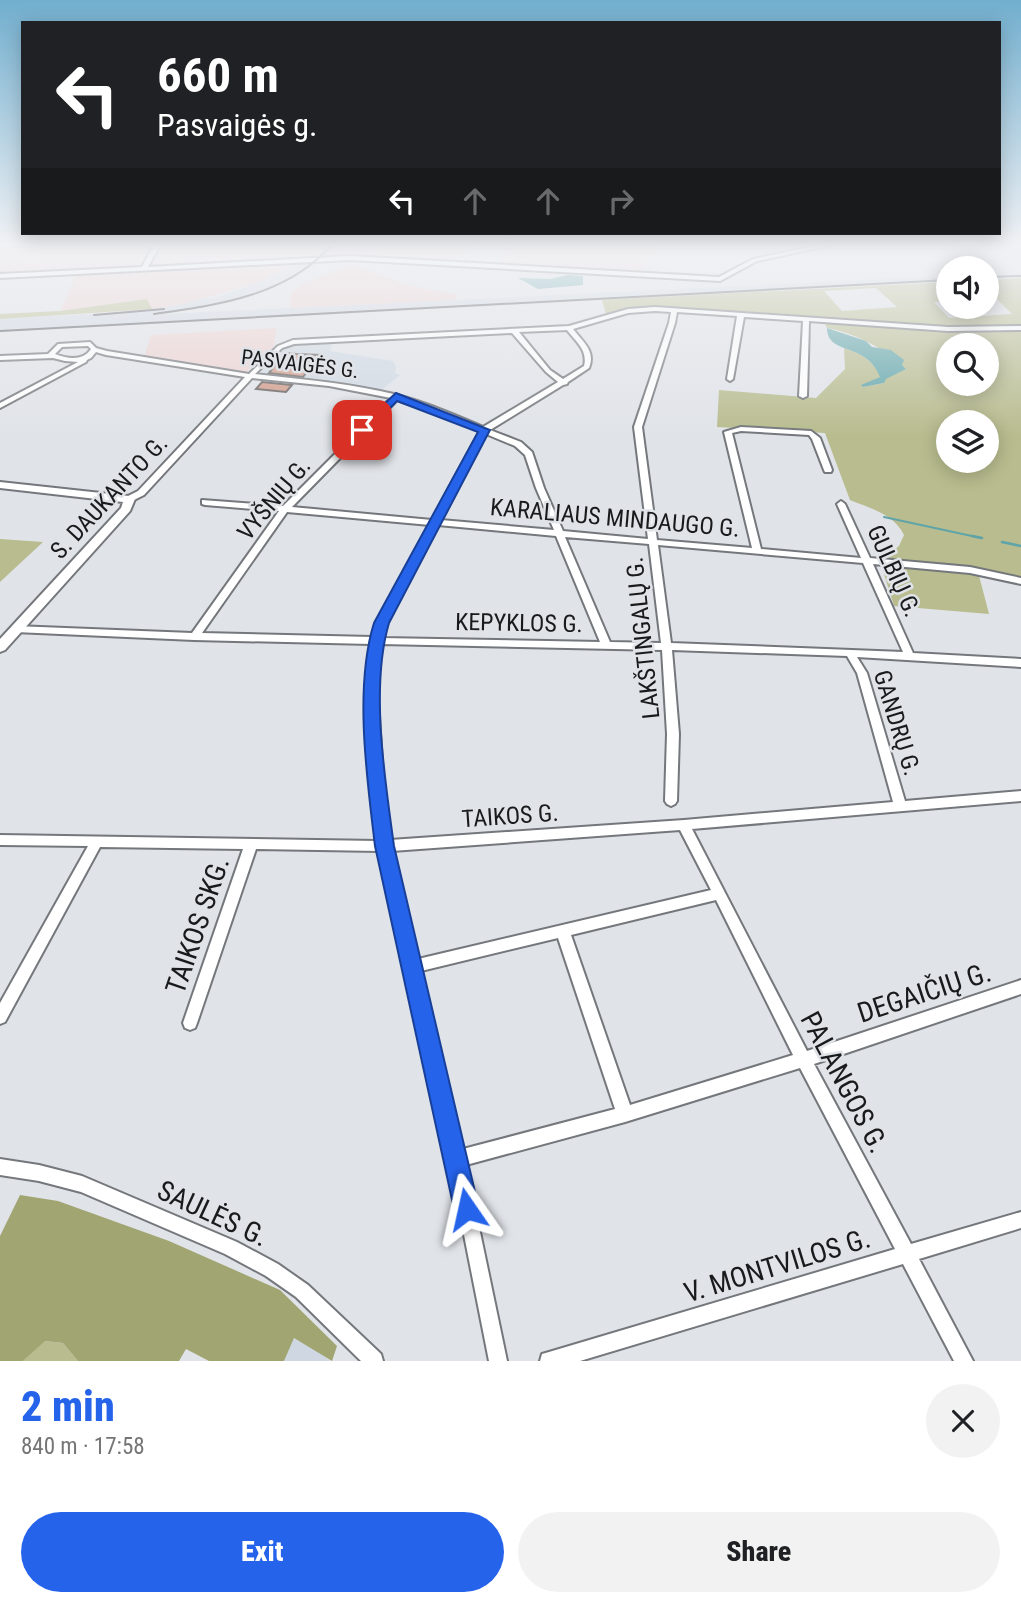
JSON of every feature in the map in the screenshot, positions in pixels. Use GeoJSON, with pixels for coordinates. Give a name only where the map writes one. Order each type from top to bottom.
{"type":"FeatureCollection","features":[{"type":"Feature","properties":{"kind":"main road"},"geometry":{"type":"LineString","coordinates":[[0,485],[129,499]]}},
{"type":"Feature","properties":{"kind":"main road","name":"S. DAUKANTO G."},"geometry":{"type":"LineString","coordinates":[[0,647],[126,509],[129,499]]}},
{"type":"Feature","properties":{"kind":"street","name":"S. DAUKANTO G."},"geometry":{"type":"LineString","coordinates":[[129,499],[141,493],[276,350],[293,341],[569,328],[628,311],[674,309],[948,329],[1021,328]]}},
{"type":"Feature","properties":{"kind":"street","name":"LAKŠTINGALŲ G."},"geometry":{"type":"LineString","coordinates":[[671,802],[673,734],[667,648],[638,427],[674,309]]}},
{"type":"Feature","properties":{"kind":"street"},"geometry":{"type":"LineString","coordinates":[[730,379],[741,314]]}},
{"type":"Feature","properties":{"kind":"street"},"geometry":{"type":"LineString","coordinates":[[803,396],[806,318]]}},
{"type":"Feature","properties":{"kind":"street"},"geometry":{"type":"LineString","coordinates":[[498,1361],[457,1159],[385,846],[378,791],[372,687],[376,640],[382,623],[484,430],[565,383],[587,367],[590,358],[588,351],[569,328]]}},
{"type":"Feature","properties":{"kind":"street"},"geometry":{"type":"LineString","coordinates":[[514,331],[548,370],[565,383]]}},
{"type":"Feature","properties":{"kind":"street","name":"PASVAIGĖS G."},"geometry":{"type":"LineString","coordinates":[[53,353],[60,345],[86,343],[106,354],[250,376],[348,386],[396,397],[484,430]]}},
{"type":"Feature","properties":{"kind":"street"},"geometry":{"type":"LineString","coordinates":[[0,406],[69,369],[88,357],[94,349]]}},
{"type":"Feature","properties":{"kind":"street"},"geometry":{"type":"LineString","coordinates":[[0,358],[53,353],[69,360],[69,369]]}},
{"type":"Feature","properties":{"kind":"street","name":"PASVAIGĖS G."},"geometry":{"type":"LineString","coordinates":[[69,360],[106,354]]}},
{"type":"Feature","properties":{"kind":"street","name":"VYŠNIŲ G."},"geometry":{"type":"LineString","coordinates":[[194,637],[284,510],[396,397]]}},
{"type":"Feature","properties":{"kind":"street"},"geometry":{"type":"LineString","coordinates":[[757,552],[728,432],[741,429],[811,433],[816,438],[828,470]]}},
{"type":"Feature","properties":{"kind":"street"},"geometry":{"type":"LineString","coordinates":[[484,430],[518,444],[527,451],[607,646]]}},
{"type":"Feature","properties":{"kind":"street","name":"KARALIAUS MINDAUGO G."},"geometry":{"type":"LineString","coordinates":[[205,502],[970,570],[1021,581]]}},
{"type":"Feature","properties":{"kind":"street","name":"GULBIŲ G."},"geometry":{"type":"LineString","coordinates":[[841,503],[865,562],[909,655]]}},
{"type":"Feature","properties":{"kind":"street","name":"KEPYKLOS G."},"geometry":{"type":"LineString","coordinates":[[15,629],[194,637],[850,653],[1021,663]]}},
{"type":"Feature","properties":{"kind":"street","name":"GANDRŲ G."},"geometry":{"type":"LineString","coordinates":[[850,653],[862,673],[900,806]]}},
{"type":"Feature","properties":{"kind":"street","name":"TAIKOS G."},"geometry":{"type":"LineString","coordinates":[[0,840],[385,846],[684,825],[1021,796]]}},
{"type":"Feature","properties":{"kind":"street","name":"PALANGOS G."},"geometry":{"type":"LineString","coordinates":[[684,825],[803,1059],[964,1361]]}},
{"type":"Feature","properties":{"kind":"street"},"geometry":{"type":"LineString","coordinates":[[0,1017],[97,841]]}},
{"type":"Feature","properties":{"kind":"street","name":"TAIKOS SKG."},"geometry":{"type":"LineString","coordinates":[[190,1023],[251,844]]}},
{"type":"Feature","properties":{"kind":"street"},"geometry":{"type":"LineString","coordinates":[[413,967],[718,894]]}},
{"type":"Feature","properties":{"kind":"street"},"geometry":{"type":"LineString","coordinates":[[563,933],[625,1114]]}},
{"type":"Feature","properties":{"kind":"street","name":"DEGAIČIŲ G."},"geometry":{"type":"LineString","coordinates":[[457,1159],[625,1114],[1021,987]]}},
{"type":"Feature","properties":{"kind":"street","name":"SAULĖS G."},"geometry":{"type":"LineString","coordinates":[[0,1167],[82,1184],[231,1248],[272,1270],[302,1291],[374,1361]]}},
{"type":"Feature","properties":{"kind":"street","name":"V. MONTVILOS G."},"geometry":{"type":"LineString","coordinates":[[549,1361],[1021,1220]]}},
{"type":"Feature","properties":{"kind":"shaded area"},"geometry":{"type":"Polygon","coordinates":[[[145,309],[190,309],[166,314],[278,309],[445,309],[0,332],[0,319],[145,309]]]}},
{"type":"Feature","properties":{"kind":"shaded area"},"geometry":{"type":"Polygon","coordinates":[[[277,328],[273,348],[245,373],[144,357],[151,335],[277,328]]]}},
{"type":"Feature","properties":{"kind":"shaded area"},"geometry":{"type":"Polygon","coordinates":[[[332,342],[330,351],[393,361],[396,366],[395,373],[400,375],[381,390],[340,382],[259,375],[283,349],[295,344],[332,342]]]}},
{"type":"Feature","properties":{"kind":"shaded area"},"geometry":{"type":"Polygon","coordinates":[[[293,1338],[311,1347],[330,1361],[284,1361],[293,1338]]]}},
{"type":"Feature","properties":{"kind":"green space"},"geometry":{"type":"Polygon","coordinates":[[[152,309],[0,319],[0,314],[152,309]]]}},
{"type":"Feature","properties":{"kind":"green space"},"geometry":{"type":"Polygon","coordinates":[[[604,309],[647,309],[606,314],[604,309]]]}},
{"type":"Feature","properties":{"kind":"green space"},"geometry":{"type":"Polygon","coordinates":[[[681,309],[840,309],[842,311],[936,309],[936,319],[999,319],[999,315],[1012,314],[1007,309],[1021,309],[1021,578],[977,568],[989,614],[894,606],[880,561],[899,546],[904,535],[888,517],[850,500],[825,433],[717,427],[719,390],[816,398],[845,369],[844,348],[866,358],[881,377],[862,385],[863,387],[884,383],[885,379],[906,369],[899,362],[859,338],[827,328],[822,318],[681,309]]]}},
{"type":"Feature","properties":{"kind":"green space"},"geometry":{"type":"Polygon","coordinates":[[[0,539],[43,542],[0,582],[0,539]]]}},
{"type":"Feature","properties":{"kind":"green space"},"geometry":{"type":"Polygon","coordinates":[[[20,1195],[58,1201],[169,1241],[280,1290],[337,1346],[332,1361],[294,1338],[284,1361],[209,1361],[186,1349],[179,1361],[78,1361],[63,1343],[45,1341],[23,1361],[0,1361],[0,1236],[20,1195]]]}},
{"type":"Feature","properties":{"kind":"green space"},"geometry":{"type":"Polygon","coordinates":[[[44,1341],[63,1343],[78,1361],[23,1361],[44,1341]]]}},
{"type":"Feature","properties":{"kind":"water"},"geometry":{"type":"Polygon","coordinates":[[[827,328],[866,341],[872,347],[891,350],[904,360],[902,365],[906,369],[886,379],[884,383],[863,387],[861,385],[880,377],[874,366],[866,358],[833,342],[827,328]]]}},
{"type":"Feature","properties":{"kind":"building"},"geometry":{"type":"Polygon","coordinates":[[[285,353],[319,355],[303,377],[269,373],[285,353]]]}},
{"type":"Feature","properties":{"kind":"building"},"geometry":{"type":"Polygon","coordinates":[[[262,382],[292,385],[286,392],[256,389],[262,382]]]}},
{"type":"Feature","properties":{"kind":"waterway"},"geometry":{"type":"LineString","coordinates":[[884,517],[981,538]]}},
{"type":"Feature","properties":{"kind":"waterway"},"geometry":{"type":"LineString","coordinates":[[972,536],[982,538]]}},
{"type":"Feature","properties":{"kind":"waterway"},"geometry":{"type":"LineString","coordinates":[[1002,542],[1021,546]]}},
{"type":"Feature","properties":{"kind":"railway"},"geometry":{"type":"LineString","coordinates":[[94,315],[164,309]]}},
{"type":"Feature","properties":{"kind":"railway"},"geometry":{"type":"LineString","coordinates":[[154,314],[192,309]]}},
{"type":"Feature","properties":{"kind":"railway"},"geometry":{"type":"LineString","coordinates":[[0,331],[418,309]]}},
{"type":"Feature","properties":{"kind":"route"},"geometry":{"type":"LineString","coordinates":[[362,430],[396,397],[484,430],[377,633],[372,687],[378,791],[385,846],[467,1209]]}}]}
